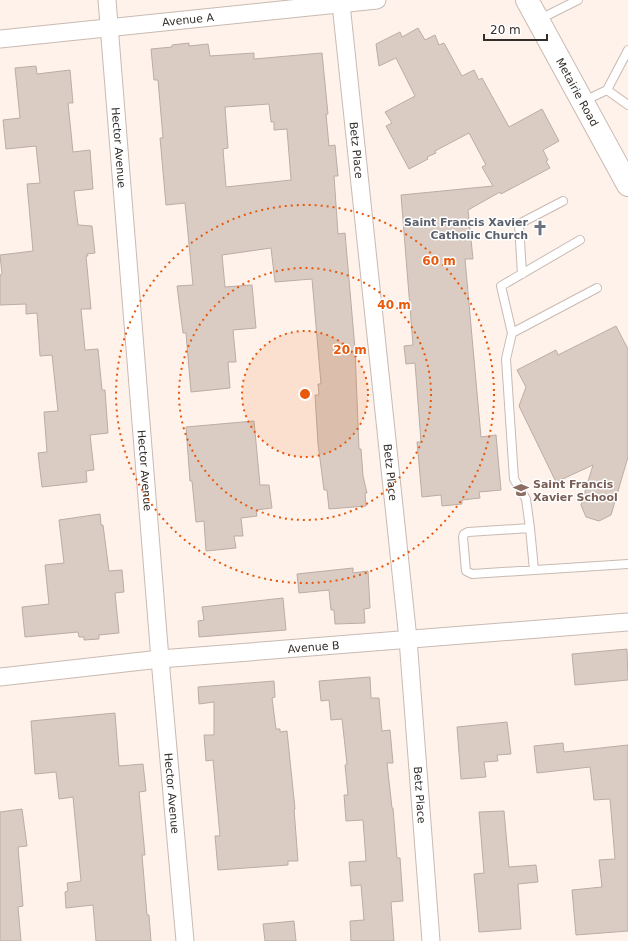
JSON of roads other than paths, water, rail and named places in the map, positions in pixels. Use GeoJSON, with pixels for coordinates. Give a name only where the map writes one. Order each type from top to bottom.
{"type":"FeatureCollection","features":[{"type":"Feature","properties":{"kind":"main road","name":"Metairie Road"},"geometry":{"type":"LineString","coordinates":[[527,0],[628,185]]}},
{"type":"Feature","properties":{"kind":"street","name":"Hector Avenue"},"geometry":{"type":"LineString","coordinates":[[107,0],[160,659],[185,941]]}},
{"type":"Feature","properties":{"kind":"street","name":"Avenue A"},"geometry":{"type":"LineString","coordinates":[[0,39],[377,0]]}},
{"type":"Feature","properties":{"kind":"street","name":"Betz Place"},"geometry":{"type":"LineString","coordinates":[[341,4],[408,639],[431,941]]}},
{"type":"Feature","properties":{"kind":"street","name":"Avenue B"},"geometry":{"type":"LineString","coordinates":[[0,677],[160,659],[628,622]]}},
{"type":"Feature","properties":{"kind":"lane"},"geometry":{"type":"LineString","coordinates":[[538,20],[578,0]]}},
{"type":"Feature","properties":{"kind":"lane"},"geometry":{"type":"LineString","coordinates":[[582,102],[607,90],[628,50]]}},
{"type":"Feature","properties":{"kind":"lane"},"geometry":{"type":"LineString","coordinates":[[607,90],[628,105]]}},
{"type":"Feature","properties":{"kind":"lane"},"geometry":{"type":"LineString","coordinates":[[522,274],[519,224],[563,200]]}},
{"type":"Feature","properties":{"kind":"lane"},"geometry":{"type":"LineString","coordinates":[[534,570],[526,499],[514,479],[506,359],[512,333],[501,286],[580,240]]}},
{"type":"Feature","properties":{"kind":"lane"},"geometry":{"type":"LineString","coordinates":[[512,333],[597,288]]}},
{"type":"Feature","properties":{"kind":"lane"},"geometry":{"type":"LineString","coordinates":[[530,528],[468,532],[464,534],[466,571],[472,574],[628,564]]}},
{"type":"Feature","properties":{"kind":"place","name":"Saint Francis Xavier Catholic Church"},"geometry":{"type":"Point","coordinates":[540,228]}},
{"type":"Feature","properties":{"kind":"place","name":"Saint Francis Xavier School"},"geometry":{"type":"Point","coordinates":[521,490]}}]}
